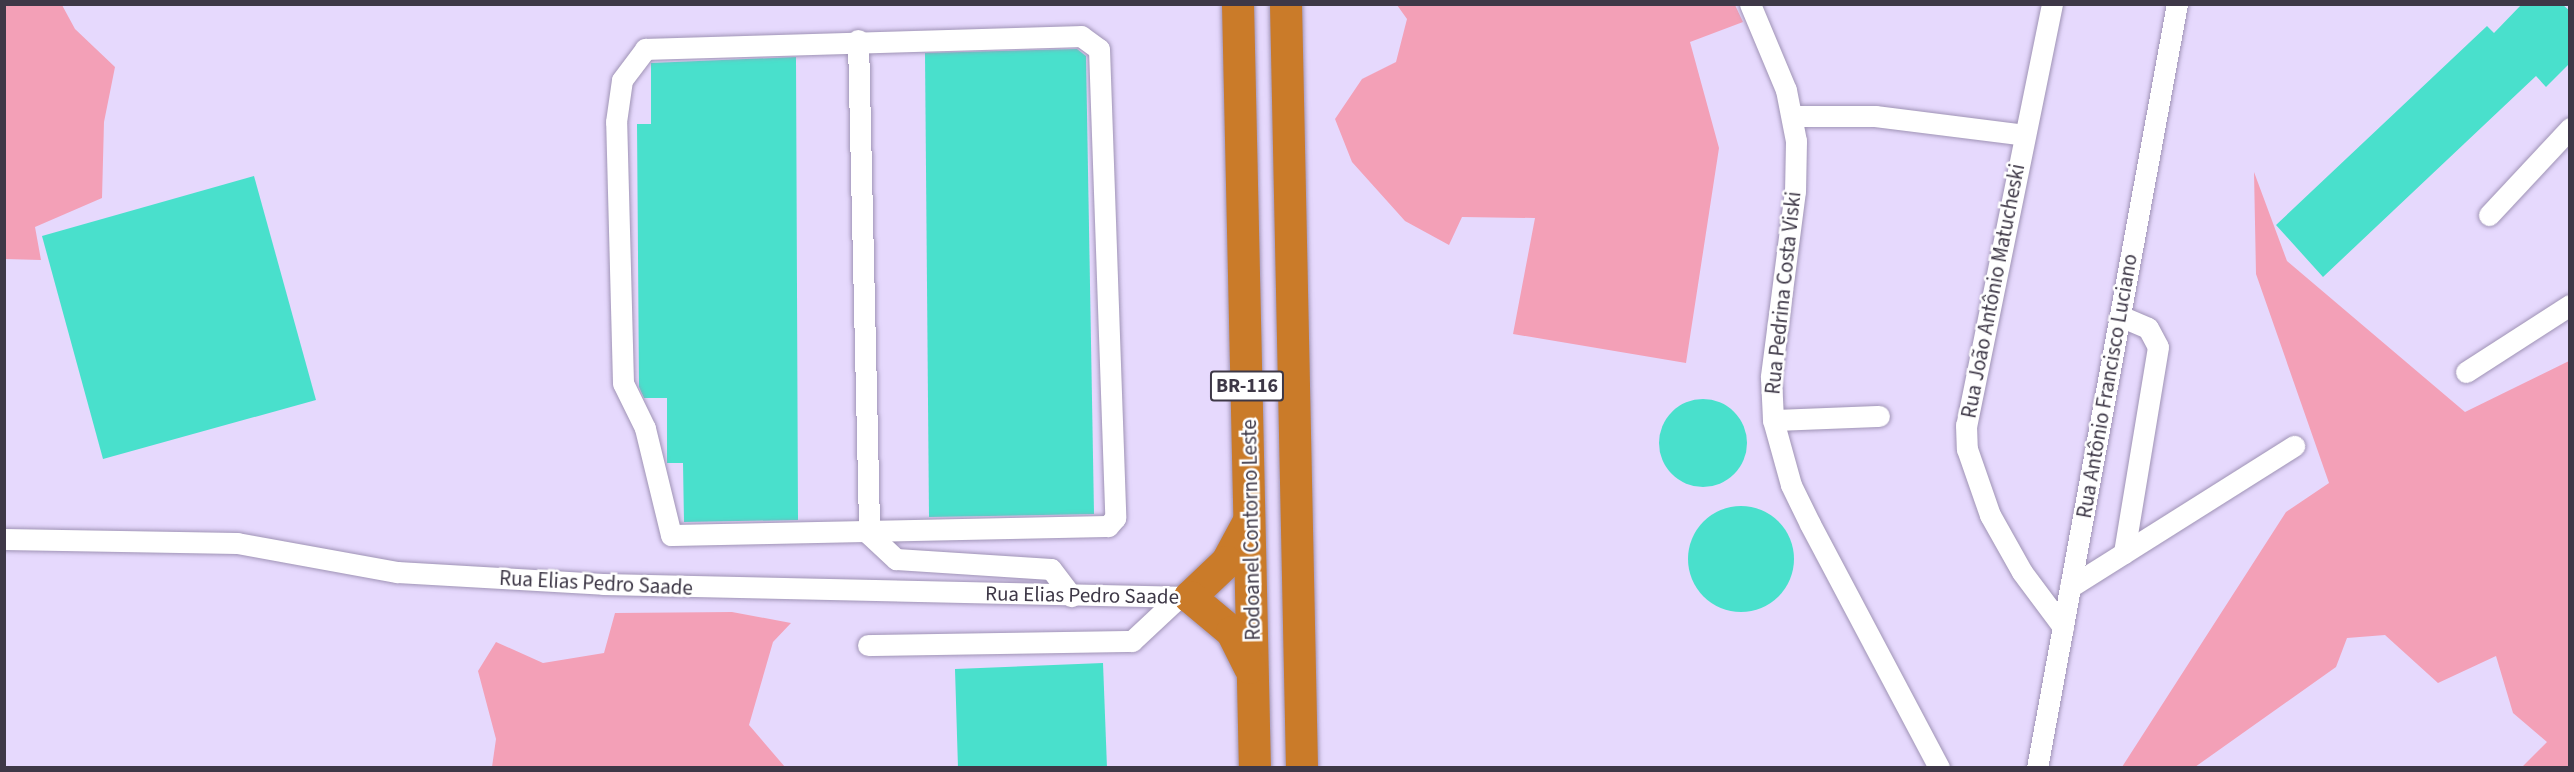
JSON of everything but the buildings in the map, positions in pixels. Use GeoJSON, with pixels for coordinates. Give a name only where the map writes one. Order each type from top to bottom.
{"type":"FeatureCollection","features":[{"type":"Feature","properties":{"kind":"highway","name":"Rodoanel Contorno Leste"},"geometry":{"type":"LineString","coordinates":[[1238,4],[1255,768]]}},
{"type":"Feature","properties":{"kind":"highway","name":"BR-116"},"geometry":{"type":"LineString","coordinates":[[1286,4],[1302,768]]}},
{"type":"Feature","properties":{"kind":"highway"},"geometry":{"type":"LineString","coordinates":[[1251,518],[1227,562],[1184,597],[1232,632],[1254,675]]}},
{"type":"Feature","properties":{"kind":"street","name":"Rua Pedrina Costa Viski"},"geometry":{"type":"LineString","coordinates":[[1750,4],[1792,116],[1797,164],[1772,369],[1773,420],[1810,524],[1939,768]]}},
{"type":"Feature","properties":{"kind":"street","name":"Rua João Antônio Matucheski"},"geometry":{"type":"LineString","coordinates":[[2052,4],[1968,403],[1967,449],[2005,545],[2063,627]]}},
{"type":"Feature","properties":{"kind":"street","name":"Rua Antônio Francisco Luciano"},"geometry":{"type":"LineString","coordinates":[[2037,768],[2177,4]]}},
{"type":"Feature","properties":{"kind":"street"},"geometry":{"type":"LineString","coordinates":[[1081,36],[1100,49],[1115,518],[1108,526],[1092,530],[869,534],[671,535],[645,428],[623,384],[616,122],[622,80],[645,50],[858,40],[1081,36]]}},
{"type":"Feature","properties":{"kind":"street"},"geometry":{"type":"LineString","coordinates":[[858,40],[869,534],[896,559],[1051,569],[1071,596]]}},
{"type":"Feature","properties":{"kind":"street"},"geometry":{"type":"LineString","coordinates":[[1792,116],[1875,116],[2025,135]]}},
{"type":"Feature","properties":{"kind":"street"},"geometry":{"type":"LineString","coordinates":[[2489,215],[2570,128]]}},
{"type":"Feature","properties":{"kind":"street"},"geometry":{"type":"LineString","coordinates":[[2466,372],[2570,304]]}},
{"type":"Feature","properties":{"kind":"street"},"geometry":{"type":"LineString","coordinates":[[2120,316],[2148,328],[2158,347],[2124,553]]}},
{"type":"Feature","properties":{"kind":"street"},"geometry":{"type":"LineString","coordinates":[[1773,420],[1878,416]]}},
{"type":"Feature","properties":{"kind":"street"},"geometry":{"type":"LineString","coordinates":[[2070,587],[2294,446]]}},
{"type":"Feature","properties":{"kind":"street","name":"Rua Elias Pedro Saade"},"geometry":{"type":"LineString","coordinates":[[4,539],[237,543],[397,572],[603,584],[1184,597]]}},
{"type":"Feature","properties":{"kind":"street"},"geometry":{"type":"LineString","coordinates":[[868,645],[1132,641],[1184,597]]}},
{"type":"Feature","properties":{"kind":"shaded area"},"geometry":{"type":"Polygon","coordinates":[[[5,4],[62,5],[75,29],[115,67],[104,122],[102,198],[35,227],[41,260],[5,259],[5,4]]]}},
{"type":"Feature","properties":{"kind":"shaded area"},"geometry":{"type":"Polygon","coordinates":[[[1397,5],[1735,5],[1743,22],[1690,42],[1719,148],[1686,363],[1513,334],[1535,218],[1462,217],[1449,245],[1405,221],[1352,162],[1335,119],[1362,79],[1396,62],[1407,19],[1397,5]]]}},
{"type":"Feature","properties":{"kind":"shaded area"},"geometry":{"type":"Polygon","coordinates":[[[2254,172],[2287,261],[2465,412],[2569,361],[2569,767],[2522,767],[2547,742],[2513,713],[2496,656],[2438,683],[2385,635],[2347,638],[2336,667],[2195,767],[2122,767],[2286,512],[2329,483],[2256,274],[2254,172]]]}},
{"type":"Feature","properties":{"kind":"shaded area"},"geometry":{"type":"Polygon","coordinates":[[[732,612],[791,623],[773,642],[749,725],[785,767],[492,767],[496,739],[478,671],[496,642],[543,663],[604,653],[615,613],[732,612]]]}}]}
